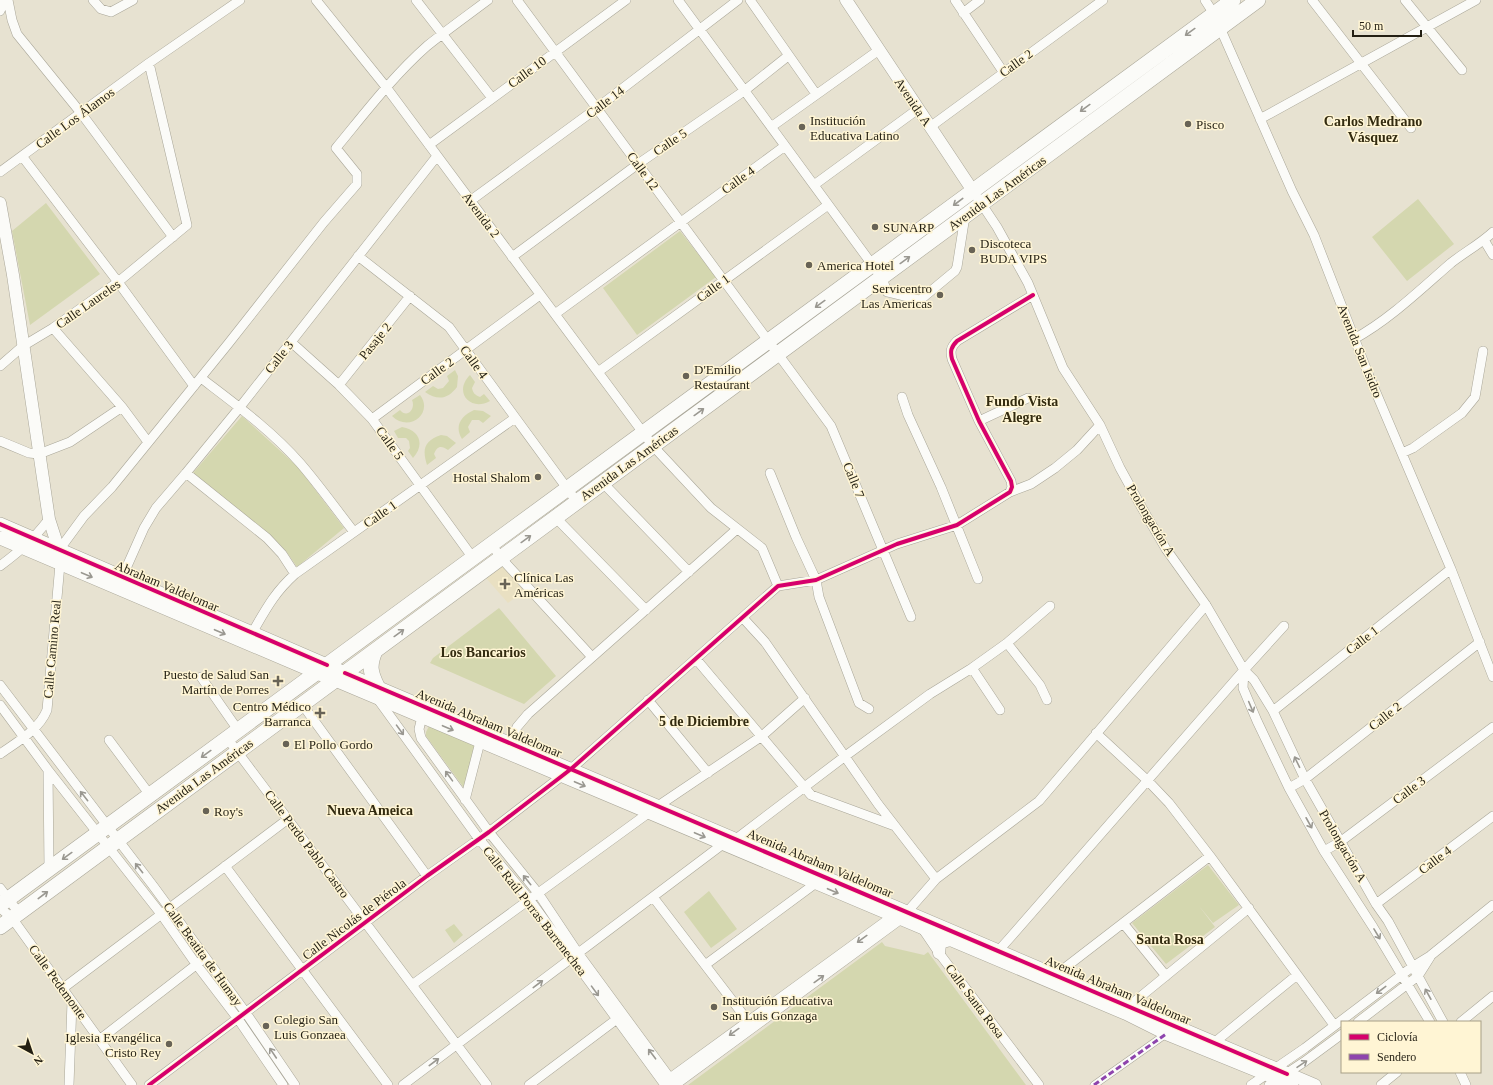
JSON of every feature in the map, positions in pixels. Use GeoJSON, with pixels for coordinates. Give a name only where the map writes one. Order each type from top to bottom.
{"type":"FeatureCollection","features":[{"type":"Feature","properties":{"kind":"main road","name":"Avenida Las Américas"},"geometry":{"type":"LineString","coordinates":[[2,900],[49,869],[103,830],[1233,0]]}},
{"type":"Feature","properties":{"kind":"main road","name":"Avenida Las Américas"},"geometry":{"type":"LineString","coordinates":[[10,919],[1258,0]]}},
{"type":"Feature","properties":{"kind":"main road"},"geometry":{"type":"LineString","coordinates":[[839,290],[848,302]]}},
{"type":"Feature","properties":{"kind":"main road"},"geometry":{"type":"LineString","coordinates":[[791,325],[800,337]]}},
{"type":"Feature","properties":{"kind":"main road","name":"Abraham Valdelomar"},"geometry":{"type":"LineString","coordinates":[[0,524],[35,538],[120,583],[340,676]]}},
{"type":"Feature","properties":{"kind":"main road","name":"Abraham Valdelomar"},"geometry":{"type":"LineString","coordinates":[[0,538],[60,564],[120,583]]}},
{"type":"Feature","properties":{"kind":"main road","name":"Abraham Valdelomar"},"geometry":{"type":"LineString","coordinates":[[206,619],[255,628],[322,669]]}},
{"type":"Feature","properties":{"kind":"main road"},"geometry":{"type":"LineString","coordinates":[[375,650],[371,660],[371,667],[372,677],[377,692]]}},
{"type":"Feature","properties":{"kind":"street"},"geometry":{"type":"LineString","coordinates":[[0,11],[6,0]]}},
{"type":"Feature","properties":{"kind":"street"},"geometry":{"type":"LineString","coordinates":[[6,0],[17,34],[81,113],[173,237]]}},
{"type":"Feature","properties":{"kind":"street"},"geometry":{"type":"LineString","coordinates":[[93,0],[101,9],[111,12],[133,0]]}},
{"type":"Feature","properties":{"kind":"street","name":"Calle Los Álamos"},"geometry":{"type":"LineString","coordinates":[[0,172],[149,63],[240,0]]}},
{"type":"Feature","properties":{"kind":"street","name":"Avenida 2"},"geometry":{"type":"LineString","coordinates":[[316,0],[386,87],[653,446],[711,508],[762,548],[778,586]]}},
{"type":"Feature","properties":{"kind":"street"},"geometry":{"type":"LineString","coordinates":[[416,0],[492,98]]}},
{"type":"Feature","properties":{"kind":"street"},"geometry":{"type":"LineString","coordinates":[[59,550],[84,516],[112,487],[201,378],[324,222],[357,184],[357,174],[336,148],[386,87],[427,47],[488,0]]}},
{"type":"Feature","properties":{"kind":"street","name":"Calle 12"},"geometry":{"type":"LineString","coordinates":[[517,0],[768,342]]}},
{"type":"Feature","properties":{"kind":"street","name":"Calle 10"},"geometry":{"type":"LineString","coordinates":[[429,145],[626,0]]}},
{"type":"Feature","properties":{"kind":"street"},"geometry":{"type":"LineString","coordinates":[[678,0],[873,265],[882,278],[887,292],[918,300],[923,299],[955,271],[957,267],[965,216]]}},
{"type":"Feature","properties":{"kind":"street","name":"Calle 14"},"geometry":{"type":"LineString","coordinates":[[470,200],[597,108],[738,0]]}},
{"type":"Feature","properties":{"kind":"street"},"geometry":{"type":"LineString","coordinates":[[750,0],[816,94]]}},
{"type":"Feature","properties":{"kind":"street","name":"Avenida A"},"geometry":{"type":"LineString","coordinates":[[846,0],[997,227],[1033,295]]}},
{"type":"Feature","properties":{"kind":"street"},"geometry":{"type":"LineString","coordinates":[[955,0],[1004,72]]}},
{"type":"Feature","properties":{"kind":"street"},"geometry":{"type":"LineString","coordinates":[[963,12],[980,0]]}},
{"type":"Feature","properties":{"kind":"street","name":"Calle 2"},"geometry":{"type":"LineString","coordinates":[[930,127],[1103,0]]}},
{"type":"Feature","properties":{"kind":"street"},"geometry":{"type":"LineString","coordinates":[[1205,0],[1214,14]]}},
{"type":"Feature","properties":{"kind":"street"},"geometry":{"type":"LineString","coordinates":[[1312,0],[1412,128]]}},
{"type":"Feature","properties":{"kind":"street"},"geometry":{"type":"LineString","coordinates":[[1405,0],[1462,70]]}},
{"type":"Feature","properties":{"kind":"street"},"geometry":{"type":"LineString","coordinates":[[1260,119],[1476,0]]}},
{"type":"Feature","properties":{"kind":"street","name":"Avenida San Isidro"},"geometry":{"type":"LineString","coordinates":[[1214,14],[1292,191],[1314,235],[1372,385],[1451,569],[1493,677]]}},
{"type":"Feature","properties":{"kind":"street"},"geometry":{"type":"LineString","coordinates":[[771,127],[879,50]]}},
{"type":"Feature","properties":{"kind":"street","name":"Calle 5"},"geometry":{"type":"LineString","coordinates":[[512,257],[638,164],[744,91],[788,56]]}},
{"type":"Feature","properties":{"kind":"street","name":"Calle Laureles"},"geometry":{"type":"LineString","coordinates":[[0,366],[23,346],[53,328],[118,282],[187,224],[149,63]]}},
{"type":"Feature","properties":{"kind":"street"},"geometry":{"type":"LineString","coordinates":[[814,185],[918,109]]}},
{"type":"Feature","properties":{"kind":"street","name":"Calle 4"},"geometry":{"type":"LineString","coordinates":[[555,314],[785,146]]}},
{"type":"Feature","properties":{"kind":"street"},"geometry":{"type":"LineString","coordinates":[[22,156],[118,282],[194,386]]}},
{"type":"Feature","properties":{"kind":"street","name":"Calle 3"},"geometry":{"type":"LineString","coordinates":[[120,583],[149,517],[240,407],[437,156]]}},
{"type":"Feature","properties":{"kind":"street"},"geometry":{"type":"LineString","coordinates":[[0,203],[13,275],[39,454],[50,519],[59,550],[60,564]]}},
{"type":"Feature","properties":{"kind":"street","name":"Calle 1"},"geometry":{"type":"LineString","coordinates":[[598,372],[828,205]]}},
{"type":"Feature","properties":{"kind":"street"},"geometry":{"type":"LineString","coordinates":[[1354,339],[1385,318],[1455,260],[1493,232]]}},
{"type":"Feature","properties":{"kind":"street"},"geometry":{"type":"LineString","coordinates":[[1484,240],[1493,255]]}},
{"type":"Feature","properties":{"kind":"street","name":"Calle 4"},"geometry":{"type":"LineString","coordinates":[[358,256],[449,326],[578,502]]}},
{"type":"Feature","properties":{"kind":"street","name":"Calle 2"},"geometry":{"type":"LineString","coordinates":[[372,419],[540,295]]}},
{"type":"Feature","properties":{"kind":"street"},"geometry":{"type":"LineString","coordinates":[[1010,492],[1012,487],[1011,481],[979,421],[950,352],[953,345],[958,341],[1033,295]]}},
{"type":"Feature","properties":{"kind":"street","name":"Prolongación A"},"geometry":{"type":"LineString","coordinates":[[1033,295],[1063,368],[1100,425],[1120,468],[1166,550],[1206,605],[1244,670],[1254,680],[1273,711],[1305,779],[1376,904],[1388,921],[1442,1021]]}},
{"type":"Feature","properties":{"kind":"street","name":"Pasaje 2"},"geometry":{"type":"LineString","coordinates":[[340,385],[410,296]]}},
{"type":"Feature","properties":{"kind":"street"},"geometry":{"type":"LineString","coordinates":[[53,328],[122,407],[148,442]]}},
{"type":"Feature","properties":{"kind":"street","name":"Calle 5"},"geometry":{"type":"LineString","coordinates":[[291,342],[340,385],[372,419],[473,558]]}},
{"type":"Feature","properties":{"kind":"street","name":"Calle 7"},"geometry":{"type":"LineString","coordinates":[[768,342],[831,426],[911,617]]}},
{"type":"Feature","properties":{"kind":"street"},"geometry":{"type":"LineString","coordinates":[[1402,453],[1413,448],[1462,413],[1474,397],[1483,351]]}},
{"type":"Feature","properties":{"kind":"street"},"geometry":{"type":"LineString","coordinates":[[201,378],[240,407],[282,444],[300,463],[354,532]]}},
{"type":"Feature","properties":{"kind":"street"},"geometry":{"type":"LineString","coordinates":[[902,397],[957,525],[978,579]]}},
{"type":"Feature","properties":{"kind":"street"},"geometry":{"type":"LineString","coordinates":[[979,421],[1012,404],[1028,398]]}},
{"type":"Feature","properties":{"kind":"street"},"geometry":{"type":"LineString","coordinates":[[0,441],[29,453],[39,454],[70,442],[122,407]]}},
{"type":"Feature","properties":{"kind":"street","name":"Calle 1"},"geometry":{"type":"LineString","coordinates":[[255,628],[275,594],[295,574],[515,418]]}},
{"type":"Feature","properties":{"kind":"street"},"geometry":{"type":"LineString","coordinates":[[778,586],[816,580],[883,550],[957,525],[1010,492],[1031,484],[1055,468],[1077,450],[1100,425]]}},
{"type":"Feature","properties":{"kind":"street"},"geometry":{"type":"LineString","coordinates":[[186,473],[266,538],[282,554],[295,574]]}},
{"type":"Feature","properties":{"kind":"street"},"geometry":{"type":"LineString","coordinates":[[770,473],[796,537],[816,580],[819,597],[859,703],[869,709]]}},
{"type":"Feature","properties":{"kind":"street"},"geometry":{"type":"LineString","coordinates":[[603,482],[689,572]]}},
{"type":"Feature","properties":{"kind":"street"},"geometry":{"type":"LineString","coordinates":[[556,518],[646,610]]}},
{"type":"Feature","properties":{"kind":"street"},"geometry":{"type":"LineString","coordinates":[[0,566],[35,538],[50,519]]}},
{"type":"Feature","properties":{"kind":"street"},"geometry":{"type":"LineString","coordinates":[[508,748],[516,727],[521,721],[737,529]]}},
{"type":"Feature","properties":{"kind":"street"},"geometry":{"type":"LineString","coordinates":[[492,545],[501,558],[592,657]]}},
{"type":"Feature","properties":{"kind":"street","name":"Calle Camino Real"},"geometry":{"type":"LineString","coordinates":[[0,754],[44,719],[47,710],[60,564]]}},
{"type":"Feature","properties":{"kind":"street","name":"Calle 1"},"geometry":{"type":"LineString","coordinates":[[1273,711],[1451,569]]}},
{"type":"Feature","properties":{"kind":"street","name":"Calle Nicolás de Piérola"},"geometry":{"type":"LineString","coordinates":[[149,1085],[427,876],[489,832],[566,772],[778,586]]}},
{"type":"Feature","properties":{"kind":"street"},"geometry":{"type":"LineString","coordinates":[[669,1084],[904,914],[936,879],[1039,800],[1206,605]]}},
{"type":"Feature","properties":{"kind":"street"},"geometry":{"type":"LineString","coordinates":[[402,1085],[723,844],[736,839],[930,694],[972,668],[1007,643],[1050,606]]}},
{"type":"Feature","properties":{"kind":"street"},"geometry":{"type":"LineString","coordinates":[[743,618],[765,642],[805,698],[844,757],[936,879]]}},
{"type":"Feature","properties":{"kind":"street"},"geometry":{"type":"LineString","coordinates":[[997,955],[1148,780],[1284,626]]}},
{"type":"Feature","properties":{"kind":"street","name":"Calle 2"},"geometry":{"type":"LineString","coordinates":[[1290,788],[1305,779],[1480,642]]}},
{"type":"Feature","properties":{"kind":"street"},"geometry":{"type":"LineString","coordinates":[[1007,643],[1040,685],[1047,700]]}},
{"type":"Feature","properties":{"kind":"street"},"geometry":{"type":"LineString","coordinates":[[696,659],[811,795],[896,827]]}},
{"type":"Feature","properties":{"kind":"street"},"geometry":{"type":"LineString","coordinates":[[972,668],[1000,710]]}},
{"type":"Feature","properties":{"kind":"street","name":"Prolongación A"},"geometry":{"type":"LineString","coordinates":[[1244,670],[1243,688],[1257,721],[1290,788],[1324,851],[1429,1021]]}},
{"type":"Feature","properties":{"kind":"street","name":"Avenida Abraham Valdelomar"},"geometry":{"type":"LineString","coordinates":[[340,676],[653,809],[736,839],[818,879]]}},
{"type":"Feature","properties":{"kind":"street","name":"Calle Perdo Pablo Castro"},"geometry":{"type":"LineString","coordinates":[[200,677],[233,734],[238,752],[487,1085]]}},
{"type":"Feature","properties":{"kind":"street"},"geometry":{"type":"LineString","coordinates":[[0,685],[33,729],[103,830]]}},
{"type":"Feature","properties":{"kind":"street","name":"Avenida Abraham Valdelomar"},"geometry":{"type":"LineString","coordinates":[[377,692],[422,717],[480,742],[508,748]]}},
{"type":"Feature","properties":{"kind":"street","name":"Calle Raúl Porras Barrenechea"},"geometry":{"type":"LineString","coordinates":[[377,692],[479,839],[575,956],[669,1084]]}},
{"type":"Feature","properties":{"kind":"street"},"geometry":{"type":"LineString","coordinates":[[412,984],[653,809],[762,736],[805,698]]}},
{"type":"Feature","properties":{"kind":"street"},"geometry":{"type":"LineString","coordinates":[[648,700],[708,773]]}},
{"type":"Feature","properties":{"kind":"street"},"geometry":{"type":"LineString","coordinates":[[302,704],[427,876]]}},
{"type":"Feature","properties":{"kind":"street"},"geometry":{"type":"LineString","coordinates":[[0,705],[48,770],[103,830]]}},
{"type":"Feature","properties":{"kind":"street","name":"Calle Raúl Porras Barrenechea"},"geometry":{"type":"LineString","coordinates":[[422,717],[419,729],[421,738],[489,832],[538,893],[575,956]]}},
{"type":"Feature","properties":{"kind":"street","name":"Calle 3"},"geometry":{"type":"LineString","coordinates":[[1324,851],[1340,842],[1493,726]]}},
{"type":"Feature","properties":{"kind":"street"},"geometry":{"type":"LineString","coordinates":[[1096,733],[1148,780],[1169,803],[1249,908],[1334,1025]]}},
{"type":"Feature","properties":{"kind":"street"},"geometry":{"type":"LineString","coordinates":[[109,740],[150,795]]}},
{"type":"Feature","properties":{"kind":"street"},"geometry":{"type":"LineString","coordinates":[[465,800],[480,742]]}},
{"type":"Feature","properties":{"kind":"street"},"geometry":{"type":"LineString","coordinates":[[48,770],[49,869]]}},
{"type":"Feature","properties":{"kind":"street","name":"Avenida Abraham Valdelomar"},"geometry":{"type":"LineString","coordinates":[[653,809],[723,844],[818,879],[904,914],[1128,1010],[1215,1042],[1275,1076]]}},
{"type":"Feature","properties":{"kind":"street","name":"Calle 4"},"geometry":{"type":"LineString","coordinates":[[1376,904],[1493,816]]}},
{"type":"Feature","properties":{"kind":"street"},"geometry":{"type":"LineString","coordinates":[[62,989],[288,819]]}},
{"type":"Feature","properties":{"kind":"street","name":"Calle Beatita de Humay"},"geometry":{"type":"LineString","coordinates":[[103,830],[113,843],[154,887],[205,958],[283,1085]]}},
{"type":"Feature","properties":{"kind":"street","name":"Calle Beatita de Humay"},"geometry":{"type":"LineString","coordinates":[[113,843],[144,893],[161,914],[196,964],[242,1016],[295,1085]]}},
{"type":"Feature","properties":{"kind":"street"},"geometry":{"type":"LineString","coordinates":[[1062,977],[1066,967],[1210,856]]}},
{"type":"Feature","properties":{"kind":"street"},"geometry":{"type":"LineString","coordinates":[[225,866],[388,1085]]}},
{"type":"Feature","properties":{"kind":"street"},"geometry":{"type":"LineString","coordinates":[[705,965],[818,879]]}},
{"type":"Feature","properties":{"kind":"street"},"geometry":{"type":"LineString","coordinates":[[144,893],[154,887]]}},
{"type":"Feature","properties":{"kind":"street"},"geometry":{"type":"LineString","coordinates":[[653,897],[750,1025]]}},
{"type":"Feature","properties":{"kind":"street","name":"Calle Pedemonte"},"geometry":{"type":"LineString","coordinates":[[2,900],[10,919],[132,1085]]}},
{"type":"Feature","properties":{"kind":"street"},"geometry":{"type":"LineString","coordinates":[[1275,1076],[1305,1048],[1334,1025],[1412,966],[1430,956],[1493,905]]}},
{"type":"Feature","properties":{"kind":"street"},"geometry":{"type":"LineString","coordinates":[[1128,1010],[1166,976],[1249,908]]}},
{"type":"Feature","properties":{"kind":"street","name":"Avenida Abraham Valdelomar"},"geometry":{"type":"LineString","coordinates":[[904,914],[923,929],[950,940],[1062,977],[1128,1010],[1166,1034],[1275,1076]]}},
{"type":"Feature","properties":{"kind":"street"},"geometry":{"type":"LineString","coordinates":[[1123,923],[1166,976]]}},
{"type":"Feature","properties":{"kind":"street","name":"Calle Santa Rosa"},"geometry":{"type":"LineString","coordinates":[[923,929],[939,953],[1039,1085]]}},
{"type":"Feature","properties":{"kind":"street"},"geometry":{"type":"LineString","coordinates":[[939,953],[940,944],[950,940]]}},
{"type":"Feature","properties":{"kind":"street"},"geometry":{"type":"LineString","coordinates":[[1359,1021],[1418,976],[1430,956]]}},
{"type":"Feature","properties":{"kind":"street"},"geometry":{"type":"LineString","coordinates":[[99,1040],[205,958]]}},
{"type":"Feature","properties":{"kind":"street"},"geometry":{"type":"LineString","coordinates":[[1215,1042],[1297,975]]}},
{"type":"Feature","properties":{"kind":"street"},"geometry":{"type":"LineString","coordinates":[[1462,1021],[1493,996]]}},
{"type":"Feature","properties":{"kind":"street"},"geometry":{"type":"LineString","coordinates":[[69,1085],[72,1002]]}},
{"type":"Feature","properties":{"kind":"street"},"geometry":{"type":"LineString","coordinates":[[529,1085],[619,1017]]}},
{"type":"Feature","properties":{"kind":"street"},"geometry":{"type":"LineString","coordinates":[[1094,1085],[1166,1034]]}},
{"type":"Feature","properties":{"kind":"street"},"geometry":{"type":"LineString","coordinates":[[1251,1085],[1275,1076],[1304,1062],[1341,1035]]}},
{"type":"Feature","properties":{"kind":"street"},"geometry":{"type":"LineString","coordinates":[[1381,1085],[1396,1073]]}},
{"type":"Feature","properties":{"kind":"street"},"geometry":{"type":"LineString","coordinates":[[1460,1073],[1466,1085]]}},
{"type":"Feature","properties":{"kind":"street"},"geometry":{"type":"LineString","coordinates":[[1275,1076],[1292,1085]]}},
{"type":"Feature","properties":{"kind":"street"},"geometry":{"type":"LineString","coordinates":[[1275,1076],[1315,1085]]}},
{"type":"Feature","properties":{"kind":"shaded area","name":"Clínica Las Américas"},"geometry":{"type":"Polygon","coordinates":[[[502,566],[524,591],[508,603],[486,578],[502,566]]]}},
{"type":"Feature","properties":{"kind":"green space"},"geometry":{"type":"Polygon","coordinates":[[[1418,199],[1454,244],[1407,281],[1372,237],[1418,199]]]}},
{"type":"Feature","properties":{"kind":"green space"},"geometry":{"type":"Polygon","coordinates":[[[46,203],[100,274],[30,325],[12,231],[46,203]]]}},
{"type":"Feature","properties":{"kind":"green space"},"geometry":{"type":"Polygon","coordinates":[[[680,231],[716,277],[637,335],[603,288],[680,231]]]}},
{"type":"Feature","properties":{"kind":"green space"},"geometry":{"type":"Polygon","coordinates":[[[455,370],[458,376],[457,387],[450,394],[438,398],[425,392],[433,386],[438,389],[443,388],[449,381],[447,376],[455,370]]]}},
{"type":"Feature","properties":{"kind":"green space"},"geometry":{"type":"Polygon","coordinates":[[[470,375],[475,382],[472,388],[474,394],[480,397],[484,394],[490,401],[483,404],[476,404],[470,402],[466,398],[463,388],[465,381],[470,375]]]}},
{"type":"Feature","properties":{"kind":"green space"},"geometry":{"type":"Polygon","coordinates":[[[420,395],[424,402],[424,408],[418,419],[412,422],[406,422],[399,421],[392,416],[400,410],[405,414],[410,412],[413,407],[412,400],[420,395]]]}},
{"type":"Feature","properties":{"kind":"green space"},"geometry":{"type":"Polygon","coordinates":[[[474,410],[483,411],[491,416],[483,423],[479,420],[472,420],[468,427],[470,432],[462,439],[459,430],[460,422],[469,412],[474,410]]]}},
{"type":"Feature","properties":{"kind":"green space"},"geometry":{"type":"Polygon","coordinates":[[[242,416],[298,467],[344,528],[297,567],[286,551],[271,536],[193,473],[242,416]]]}},
{"type":"Feature","properties":{"kind":"green space"},"geometry":{"type":"Polygon","coordinates":[[[402,427],[413,431],[419,439],[419,448],[413,458],[408,451],[410,448],[409,441],[406,438],[398,438],[394,431],[402,427]]]}},
{"type":"Feature","properties":{"kind":"green space"},"geometry":{"type":"Polygon","coordinates":[[[441,435],[447,436],[456,443],[448,450],[443,447],[436,449],[434,454],[436,458],[427,465],[425,454],[426,446],[435,437],[441,435]]]}},
{"type":"Feature","properties":{"kind":"green space"},"geometry":{"type":"Polygon","coordinates":[[[499,608],[556,676],[524,704],[430,663],[433,658],[499,608]]]}},
{"type":"Feature","properties":{"kind":"green space"},"geometry":{"type":"Polygon","coordinates":[[[429,726],[475,746],[464,788],[426,736],[429,726]]]}},
{"type":"Feature","properties":{"kind":"green space"},"geometry":{"type":"Polygon","coordinates":[[[1208,865],[1239,905],[1213,923],[1199,906],[1215,927],[1166,964],[1132,923],[1208,865]]]}},
{"type":"Feature","properties":{"kind":"green space"},"geometry":{"type":"Polygon","coordinates":[[[709,891],[737,929],[711,948],[684,912],[709,891]]]}},
{"type":"Feature","properties":{"kind":"green space"},"geometry":{"type":"Polygon","coordinates":[[[454,924],[463,935],[454,943],[445,930],[454,924]]]}},
{"type":"Feature","properties":{"kind":"green space"},"geometry":{"type":"Polygon","coordinates":[[[882,942],[885,946],[924,955],[928,952],[1026,1085],[688,1085],[882,942]]]}},
{"type":"Feature","properties":{"kind":"marked path"},"geometry":{"type":"LineString","coordinates":[[1094,1085],[1166,1034]]}},
{"type":"Feature","properties":{"kind":"cycle path"},"geometry":{"type":"LineString","coordinates":[[149,1085],[427,876],[489,832],[571,769],[778,586],[816,580],[897,544],[957,525],[1010,492],[1012,487],[1011,481],[979,421],[952,359],[951,351],[952,347],[957,341],[1033,295]]}},
{"type":"Feature","properties":{"kind":"cycle path"},"geometry":{"type":"LineString","coordinates":[[0,524],[327,665]]}},
{"type":"Feature","properties":{"kind":"cycle path"},"geometry":{"type":"LineString","coordinates":[[345,673],[1287,1074]]}},
{"type":"Feature","properties":{"kind":"place","name":"Pisco"},"geometry":{"type":"Point","coordinates":[1188,124]}},
{"type":"Feature","properties":{"kind":"place","name":"Institución Educativa Latino"},"geometry":{"type":"Point","coordinates":[802,127]}},
{"type":"Feature","properties":{"kind":"place","name":"SUNARP"},"geometry":{"type":"Point","coordinates":[875,227]}},
{"type":"Feature","properties":{"kind":"place","name":"Discoteca BUDA VIPS"},"geometry":{"type":"Point","coordinates":[972,250]}},
{"type":"Feature","properties":{"kind":"place","name":"America Hotel"},"geometry":{"type":"Point","coordinates":[809,265]}},
{"type":"Feature","properties":{"kind":"place","name":"Servicentro Las Americas"},"geometry":{"type":"Point","coordinates":[940,295]}},
{"type":"Feature","properties":{"kind":"place","name":"D'Emilio Restaurant"},"geometry":{"type":"Point","coordinates":[686,376]}},
{"type":"Feature","properties":{"kind":"place","name":"Hostal Shalom"},"geometry":{"type":"Point","coordinates":[538,477]}},
{"type":"Feature","properties":{"kind":"place","name":"Clínica Las Américas"},"geometry":{"type":"Point","coordinates":[505,584]}},
{"type":"Feature","properties":{"kind":"place","name":"Puesto de Salud San Martín de Porres"},"geometry":{"type":"Point","coordinates":[278,681]}},
{"type":"Feature","properties":{"kind":"place","name":"Centro Médico Barranca"},"geometry":{"type":"Point","coordinates":[320,713]}},
{"type":"Feature","properties":{"kind":"place","name":"El Pollo Gordo"},"geometry":{"type":"Point","coordinates":[286,744]}},
{"type":"Feature","properties":{"kind":"place","name":"Roy's"},"geometry":{"type":"Point","coordinates":[206,811]}},
{"type":"Feature","properties":{"kind":"place","name":"Institución Educativa San Luis Gonzaga"},"geometry":{"type":"Point","coordinates":[714,1007]}},
{"type":"Feature","properties":{"kind":"place","name":"Colegio San Luis Gonzaea"},"geometry":{"type":"Point","coordinates":[266,1026]}},
{"type":"Feature","properties":{"kind":"place","name":"Iglesia Evangélica Cristo Rey"},"geometry":{"type":"Point","coordinates":[169,1044]}},
{"type":"Feature","properties":{"kind":"district","name":"Carlos Medrano Vásquez"},"geometry":{"type":"Point","coordinates":[1373,130]}},
{"type":"Feature","properties":{"kind":"district","name":"Fundo Vista Alegre"},"geometry":{"type":"Point","coordinates":[1022,410]}},
{"type":"Feature","properties":{"kind":"district","name":"Los Bancarios"},"geometry":{"type":"Point","coordinates":[483,652]}},
{"type":"Feature","properties":{"kind":"district","name":"5 de Diciembre"},"geometry":{"type":"Point","coordinates":[704,721]}},
{"type":"Feature","properties":{"kind":"district","name":"Nueva Ameica"},"geometry":{"type":"Point","coordinates":[370,810]}},
{"type":"Feature","properties":{"kind":"district","name":"Santa Rosa"},"geometry":{"type":"Point","coordinates":[1170,939]}}]}
